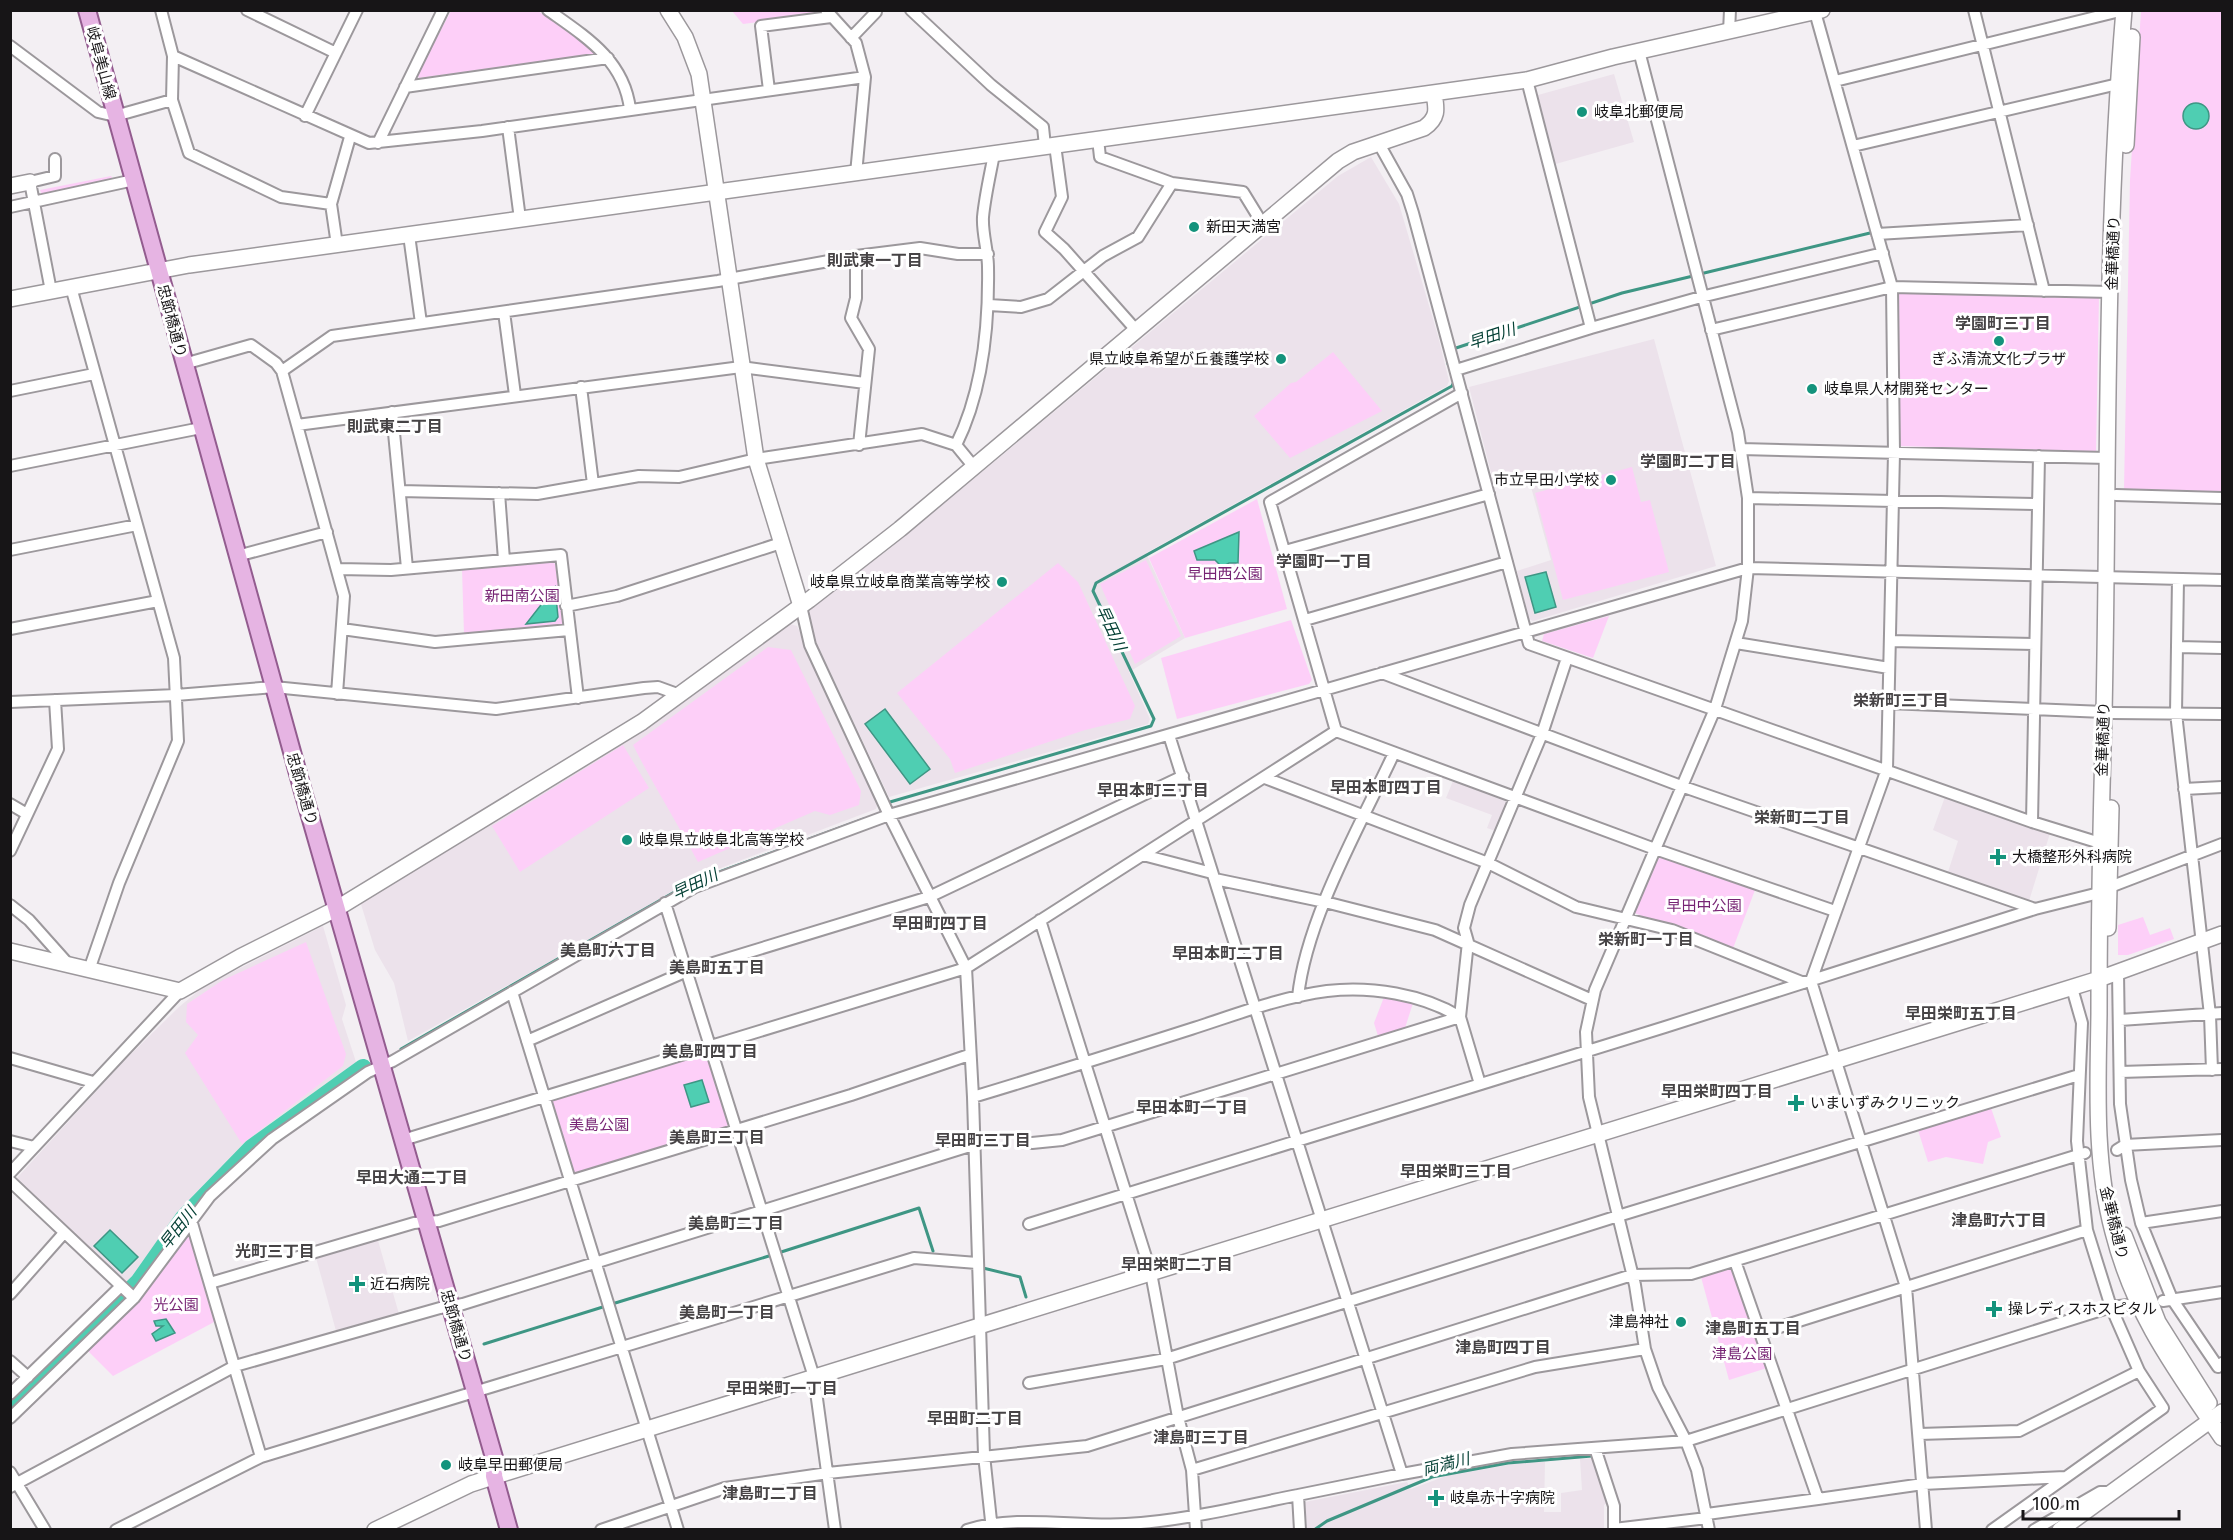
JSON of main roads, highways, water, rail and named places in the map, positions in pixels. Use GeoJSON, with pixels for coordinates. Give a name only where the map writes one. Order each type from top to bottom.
{"type":"FeatureCollection","features":[{"type":"Feature","properties":{"kind":"main road","name":"岐阜美山線"},"geometry":{"type":"LineString","coordinates":[[87,10],[115,116]]}},
{"type":"Feature","properties":{"kind":"main road","name":"忠節橋通り"},"geometry":{"type":"LineString","coordinates":[[115,116],[336,909],[498,1470],[520,1530]]}},
{"type":"Feature","properties":{"kind":"main road","name":"忠節橋通り"},"geometry":{"type":"LineString","coordinates":[[498,1470],[509,1530]]}},
{"type":"Feature","properties":{"kind":"waterway","name":"早田川"},"geometry":{"type":"LineString","coordinates":[[1700,274],[1870,233]]}},
{"type":"Feature","properties":{"kind":"waterway","name":"早田川"},"geometry":{"type":"LineString","coordinates":[[1453,349],[1622,293],[1693,276]]}},
{"type":"Feature","properties":{"kind":"waterway","name":"早田川"},"geometry":{"type":"LineString","coordinates":[[1447,351],[1448,364]]}},
{"type":"Feature","properties":{"kind":"waterway","name":"早田川"},"geometry":{"type":"LineString","coordinates":[[887,805],[890,802],[1151,726],[1154,719],[1093,591],[1096,583],[1452,386],[1454,382]]}},
{"type":"Feature","properties":{"kind":"waterway","name":"早田川"},"geometry":{"type":"LineString","coordinates":[[401,1049],[692,882],[864,819]]}},
{"type":"Feature","properties":{"kind":"waterway","name":"早田川"},"geometry":{"type":"LineString","coordinates":[[10,1407],[139,1282],[184,1218],[252,1148],[363,1068]]}},
{"type":"Feature","properties":{"kind":"waterway"},"geometry":{"type":"LineString","coordinates":[[778,1253],[919,1208],[933,1251]]}},
{"type":"Feature","properties":{"kind":"waterway"},"geometry":{"type":"LineString","coordinates":[[612,1304],[772,1255]]}},
{"type":"Feature","properties":{"kind":"waterway"},"geometry":{"type":"LineString","coordinates":[[983,1268],[1020,1277],[1026,1297]]}},
{"type":"Feature","properties":{"kind":"waterway"},"geometry":{"type":"LineString","coordinates":[[484,1344],[606,1306]]}},
{"type":"Feature","properties":{"kind":"waterway","name":"両満川"},"geometry":{"type":"LineString","coordinates":[[1314,1530],[1327,1521],[1432,1477],[1508,1463],[1592,1456]]}},
{"type":"Feature","properties":{"kind":"place","name":"岐阜北郵便局"},"geometry":{"type":"Point","coordinates":[1582,112]}},
{"type":"Feature","properties":{"kind":"place","name":"新田天満宮"},"geometry":{"type":"Point","coordinates":[1194,227]}},
{"type":"Feature","properties":{"kind":"place","name":"ぎふ清流文化プラザ"},"geometry":{"type":"Point","coordinates":[1999,341]}},
{"type":"Feature","properties":{"kind":"place","name":"県立岐阜希望が丘養護学校"},"geometry":{"type":"Point","coordinates":[1281,359]}},
{"type":"Feature","properties":{"kind":"place","name":"岐阜県人材開発センター"},"geometry":{"type":"Point","coordinates":[1812,389]}},
{"type":"Feature","properties":{"kind":"place","name":"市立早田小学校"},"geometry":{"type":"Point","coordinates":[1611,480]}},
{"type":"Feature","properties":{"kind":"place","name":"岐阜県立岐阜商業高等学校"},"geometry":{"type":"Point","coordinates":[1002,582]}},
{"type":"Feature","properties":{"kind":"place","name":"岐阜県立岐阜北高等学校"},"geometry":{"type":"Point","coordinates":[627,840]}},
{"type":"Feature","properties":{"kind":"place","name":"大橋整形外科病院"},"geometry":{"type":"Point","coordinates":[1998,857]}},
{"type":"Feature","properties":{"kind":"place","name":"いまいずみクリニック"},"geometry":{"type":"Point","coordinates":[1796,1103]}},
{"type":"Feature","properties":{"kind":"place","name":"近石病院"},"geometry":{"type":"Point","coordinates":[357,1284]}},
{"type":"Feature","properties":{"kind":"place","name":"操レディスホスピタル"},"geometry":{"type":"Point","coordinates":[1994,1309]}},
{"type":"Feature","properties":{"kind":"place","name":"津島神社"},"geometry":{"type":"Point","coordinates":[1681,1322]}},
{"type":"Feature","properties":{"kind":"place","name":"岐阜早田郵便局"},"geometry":{"type":"Point","coordinates":[446,1465]}},
{"type":"Feature","properties":{"kind":"place","name":"岐阜赤十字病院"},"geometry":{"type":"Point","coordinates":[1436,1498]}},
{"type":"Feature","properties":{"kind":"district","name":"則武東一丁目"},"geometry":{"type":"Point","coordinates":[875,260]}},
{"type":"Feature","properties":{"kind":"district","name":"学園町三丁目"},"geometry":{"type":"Point","coordinates":[2003,323]}},
{"type":"Feature","properties":{"kind":"district","name":"則武東二丁目"},"geometry":{"type":"Point","coordinates":[395,426]}},
{"type":"Feature","properties":{"kind":"district","name":"学園町二丁目"},"geometry":{"type":"Point","coordinates":[1688,461]}},
{"type":"Feature","properties":{"kind":"district","name":"学園町一丁目"},"geometry":{"type":"Point","coordinates":[1324,561]}},
{"type":"Feature","properties":{"kind":"district","name":"栄新町三丁目"},"geometry":{"type":"Point","coordinates":[1901,700]}},
{"type":"Feature","properties":{"kind":"district","name":"早田本町四丁目"},"geometry":{"type":"Point","coordinates":[1386,787]}},
{"type":"Feature","properties":{"kind":"district","name":"早田本町三丁目"},"geometry":{"type":"Point","coordinates":[1153,790]}},
{"type":"Feature","properties":{"kind":"district","name":"栄新町二丁目"},"geometry":{"type":"Point","coordinates":[1802,817]}},
{"type":"Feature","properties":{"kind":"district","name":"早田町四丁目"},"geometry":{"type":"Point","coordinates":[940,923]}},
{"type":"Feature","properties":{"kind":"district","name":"栄新町一丁目"},"geometry":{"type":"Point","coordinates":[1646,939]}},
{"type":"Feature","properties":{"kind":"district","name":"美島町六丁目"},"geometry":{"type":"Point","coordinates":[608,950]}},
{"type":"Feature","properties":{"kind":"district","name":"早田本町二丁目"},"geometry":{"type":"Point","coordinates":[1228,953]}},
{"type":"Feature","properties":{"kind":"district","name":"美島町五丁目"},"geometry":{"type":"Point","coordinates":[717,967]}},
{"type":"Feature","properties":{"kind":"district","name":"早田栄町五丁目"},"geometry":{"type":"Point","coordinates":[1961,1013]}},
{"type":"Feature","properties":{"kind":"district","name":"美島町四丁目"},"geometry":{"type":"Point","coordinates":[710,1051]}},
{"type":"Feature","properties":{"kind":"district","name":"早田栄町四丁目"},"geometry":{"type":"Point","coordinates":[1717,1091]}},
{"type":"Feature","properties":{"kind":"district","name":"早田本町一丁目"},"geometry":{"type":"Point","coordinates":[1192,1107]}},
{"type":"Feature","properties":{"kind":"district","name":"美島町三丁目"},"geometry":{"type":"Point","coordinates":[717,1137]}},
{"type":"Feature","properties":{"kind":"district","name":"早田町三丁目"},"geometry":{"type":"Point","coordinates":[983,1140]}},
{"type":"Feature","properties":{"kind":"district","name":"早田栄町三丁目"},"geometry":{"type":"Point","coordinates":[1456,1171]}},
{"type":"Feature","properties":{"kind":"district","name":"早田大通二丁目"},"geometry":{"type":"Point","coordinates":[412,1177]}},
{"type":"Feature","properties":{"kind":"district","name":"津島町六丁目"},"geometry":{"type":"Point","coordinates":[1999,1220]}},
{"type":"Feature","properties":{"kind":"district","name":"美島町二丁目"},"geometry":{"type":"Point","coordinates":[736,1223]}},
{"type":"Feature","properties":{"kind":"district","name":"光町三丁目"},"geometry":{"type":"Point","coordinates":[275,1251]}},
{"type":"Feature","properties":{"kind":"district","name":"早田栄町二丁目"},"geometry":{"type":"Point","coordinates":[1177,1264]}},
{"type":"Feature","properties":{"kind":"district","name":"美島町一丁目"},"geometry":{"type":"Point","coordinates":[727,1312]}},
{"type":"Feature","properties":{"kind":"district","name":"津島町五丁目"},"geometry":{"type":"Point","coordinates":[1753,1328]}},
{"type":"Feature","properties":{"kind":"district","name":"津島町四丁目"},"geometry":{"type":"Point","coordinates":[1503,1347]}},
{"type":"Feature","properties":{"kind":"district","name":"早田栄町一丁目"},"geometry":{"type":"Point","coordinates":[782,1388]}},
{"type":"Feature","properties":{"kind":"district","name":"早田町二丁目"},"geometry":{"type":"Point","coordinates":[975,1418]}},
{"type":"Feature","properties":{"kind":"district","name":"津島町三丁目"},"geometry":{"type":"Point","coordinates":[1201,1437]}},
{"type":"Feature","properties":{"kind":"district","name":"津島町二丁目"},"geometry":{"type":"Point","coordinates":[770,1493]}},
{"type":"Feature","properties":{"kind":"park label","name":"早田西公園"},"geometry":{"type":"Point","coordinates":[1225,574]}},
{"type":"Feature","properties":{"kind":"park label","name":"新田南公園"},"geometry":{"type":"Point","coordinates":[522,596]}},
{"type":"Feature","properties":{"kind":"park label","name":"早田中公園"},"geometry":{"type":"Point","coordinates":[1704,906]}},
{"type":"Feature","properties":{"kind":"park label","name":"美島公園"},"geometry":{"type":"Point","coordinates":[599,1125]}},
{"type":"Feature","properties":{"kind":"park label","name":"光公園"},"geometry":{"type":"Point","coordinates":[176,1305]}},
{"type":"Feature","properties":{"kind":"park label","name":"津島公園"},"geometry":{"type":"Point","coordinates":[1742,1354]}}]}
